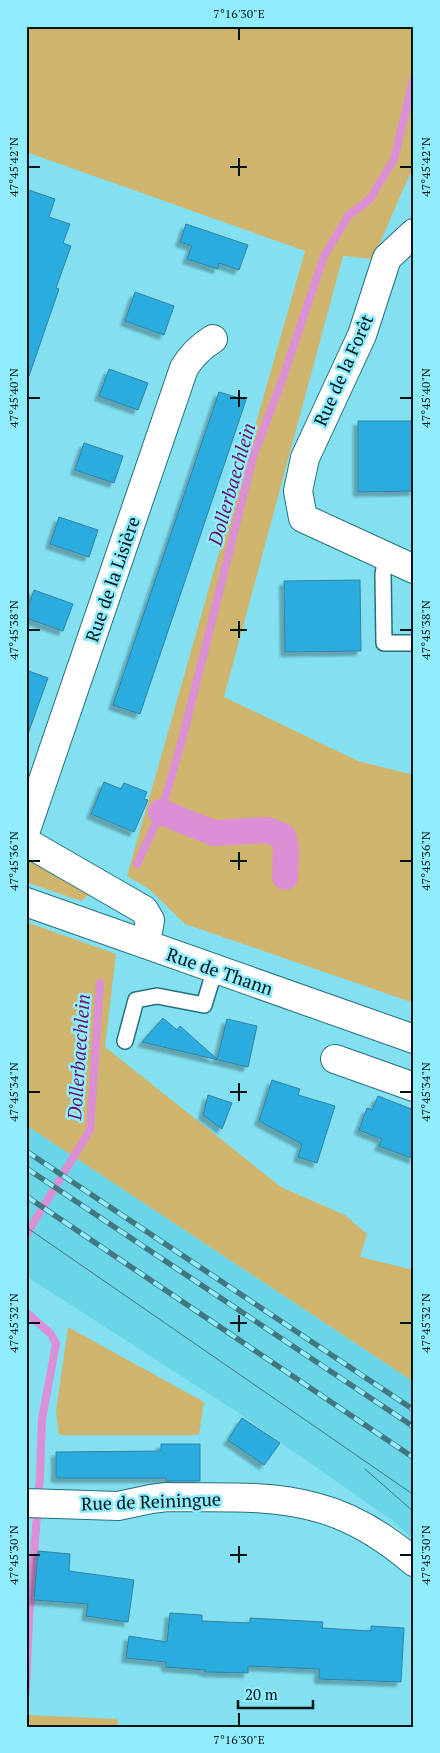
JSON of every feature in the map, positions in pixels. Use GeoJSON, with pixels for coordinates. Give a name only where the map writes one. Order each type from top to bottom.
{"type":"FeatureCollection","features":[{"type":"Feature","properties":{"kind":"street","name":"Rue de la Forêt"},"geometry":{"type":"LineString","coordinates":[[386,556],[303,518],[298,491],[304,458],[362,335],[387,258],[414,233]]}},
{"type":"Feature","properties":{"kind":"street","name":"Rue de la Lisière"},"geometry":{"type":"LineString","coordinates":[[26,830],[184,368],[196,351],[213,339]]}},
{"type":"Feature","properties":{"kind":"street"},"geometry":{"type":"LineString","coordinates":[[386,556],[414,569]]}},
{"type":"Feature","properties":{"kind":"street"},"geometry":{"type":"LineString","coordinates":[[26,842],[144,910],[150,920],[146,944]]}},
{"type":"Feature","properties":{"kind":"street","name":"Rue de Thann"},"geometry":{"type":"LineString","coordinates":[[26,902],[414,1039]]}},
{"type":"Feature","properties":{"kind":"street"},"geometry":{"type":"LineString","coordinates":[[335,1059],[414,1087]]}},
{"type":"Feature","properties":{"kind":"street","name":"Rue de Reiningue"},"geometry":{"type":"LineString","coordinates":[[33,1503],[118,1506],[167,1497],[271,1500],[315,1507],[334,1513],[362,1526],[388,1542],[414,1562]]}},
{"type":"Feature","properties":{"kind":"lane"},"geometry":{"type":"LineString","coordinates":[[386,556],[382,574],[384,643],[414,643]]}},
{"type":"Feature","properties":{"kind":"lane"},"geometry":{"type":"LineString","coordinates":[[125,1041],[136,1000],[157,996],[204,1005],[215,969]]}},
{"type":"Feature","properties":{"kind":"shaded area"},"geometry":{"type":"Polygon","coordinates":[[[26,26],[414,26],[414,171],[409,176],[373,259],[343,256],[224,697],[358,761],[414,775],[414,1003],[185,924],[149,889],[127,876],[305,251],[26,152],[26,26]]]}},
{"type":"Feature","properties":{"kind":"shaded area"},"geometry":{"type":"Polygon","coordinates":[[[26,855],[98,888],[81,901],[26,882],[26,855]]]}},
{"type":"Feature","properties":{"kind":"shaded area"},"geometry":{"type":"Polygon","coordinates":[[[26,922],[116,954],[105,1047],[281,1187],[345,1215],[367,1234],[360,1257],[414,1270],[414,1382],[26,1125],[26,922]]]}},
{"type":"Feature","properties":{"kind":"shaded area"},"geometry":{"type":"Polygon","coordinates":[[[26,1125],[414,1382],[414,1540],[393,1521],[237,1412],[26,1276],[26,1125]]]}},
{"type":"Feature","properties":{"kind":"shaded area"},"geometry":{"type":"Polygon","coordinates":[[[68,1327],[204,1402],[199,1435],[59,1435],[56,1411],[68,1327]]]}},
{"type":"Feature","properties":{"kind":"shaded area"},"geometry":{"type":"Polygon","coordinates":[[[26,1715],[118,1719],[117,1727],[26,1727],[26,1715]]]}},
{"type":"Feature","properties":{"kind":"building"},"geometry":{"type":"Polygon","coordinates":[[[26,189],[55,199],[49,217],[70,224],[63,243],[71,246],[56,288],[59,289],[29,376],[26,375],[26,189]]]}},
{"type":"Feature","properties":{"kind":"building"},"geometry":{"type":"Polygon","coordinates":[[[186,224],[248,245],[239,270],[219,263],[218,269],[187,259],[192,246],[180,242],[186,224]]]}},
{"type":"Feature","properties":{"kind":"building"},"geometry":{"type":"Polygon","coordinates":[[[135,292],[174,306],[164,335],[125,321],[135,292]]]}},
{"type":"Feature","properties":{"kind":"building"},"geometry":{"type":"Polygon","coordinates":[[[109,369],[148,383],[138,410],[99,396],[109,369]]]}},
{"type":"Feature","properties":{"kind":"building"},"geometry":{"type":"Polygon","coordinates":[[[219,392],[246,400],[140,714],[113,705],[219,392]]]}},
{"type":"Feature","properties":{"kind":"building"},"geometry":{"type":"Polygon","coordinates":[[[358,421],[414,421],[414,491],[358,492],[358,421]]]}},
{"type":"Feature","properties":{"kind":"building"},"geometry":{"type":"Polygon","coordinates":[[[84,443],[123,456],[114,483],[75,470],[84,443]]]}},
{"type":"Feature","properties":{"kind":"building"},"geometry":{"type":"Polygon","coordinates":[[[59,517],[98,530],[89,557],[50,544],[59,517]]]}},
{"type":"Feature","properties":{"kind":"building"},"geometry":{"type":"Polygon","coordinates":[[[360,580],[361,651],[285,652],[284,581],[360,580]]]}},
{"type":"Feature","properties":{"kind":"building"},"geometry":{"type":"Polygon","coordinates":[[[34,590],[73,604],[63,631],[26,618],[34,590]]]}},
{"type":"Feature","properties":{"kind":"building"},"geometry":{"type":"Polygon","coordinates":[[[26,670],[48,678],[29,731],[26,731],[26,670]]]}},
{"type":"Feature","properties":{"kind":"building"},"geometry":{"type":"Polygon","coordinates":[[[104,782],[121,789],[124,783],[147,792],[144,799],[148,800],[134,832],[91,814],[104,782]]]}},
{"type":"Feature","properties":{"kind":"building"},"geometry":{"type":"Polygon","coordinates":[[[163,1018],[177,1030],[180,1026],[217,1059],[227,1019],[257,1026],[248,1067],[142,1042],[163,1018]]]}},
{"type":"Feature","properties":{"kind":"building"},"geometry":{"type":"Polygon","coordinates":[[[272,1080],[300,1089],[298,1095],[335,1106],[317,1163],[298,1157],[302,1144],[259,1121],[272,1080]]]}},
{"type":"Feature","properties":{"kind":"building"},"geometry":{"type":"Polygon","coordinates":[[[208,1095],[232,1103],[222,1129],[203,1115],[208,1095]]]}},
{"type":"Feature","properties":{"kind":"building"},"geometry":{"type":"Polygon","coordinates":[[[378,1096],[414,1110],[414,1159],[379,1146],[382,1139],[359,1130],[367,1108],[372,1110],[378,1096]]]}},
{"type":"Feature","properties":{"kind":"building"},"geometry":{"type":"Polygon","coordinates":[[[242,1418],[280,1443],[264,1465],[228,1440],[242,1418]]]}},
{"type":"Feature","properties":{"kind":"building"},"geometry":{"type":"Polygon","coordinates":[[[161,1444],[200,1444],[200,1481],[166,1481],[166,1478],[56,1478],[56,1452],[161,1451],[161,1444]]]}},
{"type":"Feature","properties":{"kind":"building"},"geometry":{"type":"Polygon","coordinates":[[[38,1551],[70,1554],[69,1571],[134,1580],[128,1622],[86,1616],[88,1604],[34,1600],[38,1551]]]}},
{"type":"Feature","properties":{"kind":"building"},"geometry":{"type":"Polygon","coordinates":[[[170,1613],[202,1615],[202,1621],[250,1623],[250,1618],[323,1622],[322,1628],[371,1631],[371,1626],[404,1628],[401,1682],[319,1679],[319,1669],[248,1666],[248,1673],[205,1672],[205,1670],[166,1667],[166,1662],[126,1658],[129,1636],[167,1642],[170,1613]]]}},
{"type":"Feature","properties":{"kind":"waterway","name":"Dollerbaechlein"},"geometry":{"type":"LineString","coordinates":[[137,864],[161,812],[182,740],[253,457],[281,383],[324,256],[349,215],[370,199],[394,159],[414,76]]}},
{"type":"Feature","properties":{"kind":"waterway"},"geometry":{"type":"LineString","coordinates":[[161,812],[214,833],[267,830],[283,836],[286,848],[285,877]]}},
{"type":"Feature","properties":{"kind":"waterway","name":"Dollerbaechlein"},"geometry":{"type":"LineString","coordinates":[[26,1235],[90,1130],[100,983]]}},
{"type":"Feature","properties":{"kind":"waterway","name":"Dollerbaechlein"},"geometry":{"type":"LineString","coordinates":[[26,1312],[51,1334],[56,1344],[42,1419],[26,1691]]}},
{"type":"Feature","properties":{"kind":"tram line"},"geometry":{"type":"LineString","coordinates":[[26,1227],[414,1495]]}},
{"type":"Feature","properties":{"kind":"tram line"},"geometry":{"type":"LineString","coordinates":[[365,1469],[414,1512]]}},
{"type":"Feature","properties":{"kind":"railway"},"geometry":{"type":"LineString","coordinates":[[26,1151],[414,1410]]}},
{"type":"Feature","properties":{"kind":"railway"},"geometry":{"type":"LineString","coordinates":[[26,1168],[414,1427]]}},
{"type":"Feature","properties":{"kind":"railway"},"geometry":{"type":"LineString","coordinates":[[26,1196],[414,1458]]}}]}
